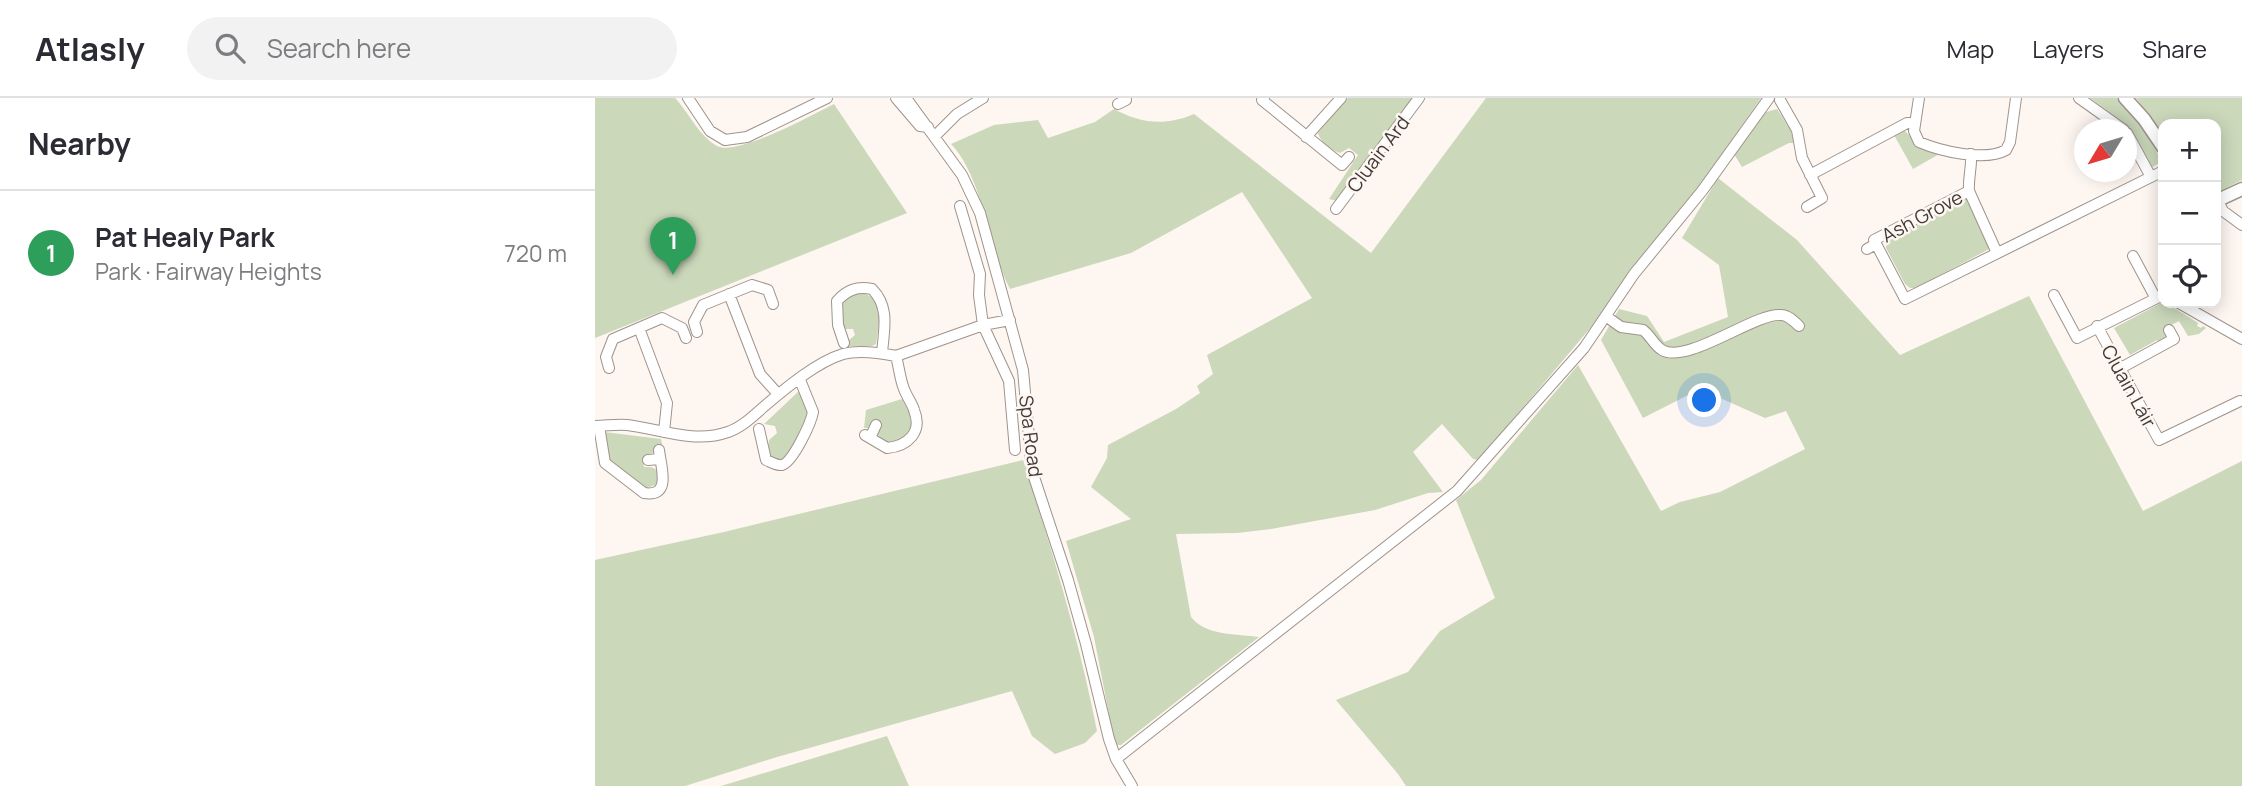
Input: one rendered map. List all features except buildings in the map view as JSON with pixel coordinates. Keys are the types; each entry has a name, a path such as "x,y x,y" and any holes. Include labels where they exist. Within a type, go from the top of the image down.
{"street":[{"path":"688,98 710,131 725,140 747,137 827,98"},
{"path":"896,98 920,126 928,127"},
{"name":"Spa Road","path":"907,98 971,192 992,253 1023,370 1032,471 1068,580 1116,759 1132,786"},
{"path":"935,136 957,114 983,98"},
{"name":"Cluain Ard","path":"1264,98 1262,100 1342,165 1349,157"},
{"path":"1306,137 1341,98"},
{"name":"Cluain Ard","path":"1336,209 1419,98"},
{"path":"1919,98 1914,131 1919,142 1931,148 1990,156 2006,150 2010,142 2016,98"},
{"path":"2078,98 2107,119"},
{"path":"2125,98 2158,140"},
{"path":"1116,759 1457,491 1584,348 1634,274 1775,99 1797,130 1802,158 1822,198 1807,207"},
{"path":"1810,175 1907,123 1915,123"},
{"path":"2137,153 2151,177"},
{"name":"Ash Grove","path":"1971,154 1969,191 1997,253"},
{"name":"Ash Grove","path":"1969,191 1874,240 1871,246 1905,299 2158,174"},
{"path":"2221,199 2242,189"},
{"path":"961,206 980,274 979,295 983,325 1009,381 1015,450"},
{"path":"2221,208 2242,225"},
{"name":"Cluain Láir","path":"2133,256 2158,294"},
{"path":"697,332 694,322 703,305 752,285 768,290 773,304"},
{"path":"845,338 838,325 837,300 851,289 872,289 884,304 882,353"},
{"path":"729,294 760,374 778,394"},
{"name":"Cluain Láir","path":"2054,295 2077,338 2158,296"},
{"path":"2188,308 2242,339"},
{"path":"1607,317 1621,327 1643,330 1659,348 1673,353 1709,343 1777,314 1791,319 1799,326"},
{"path":"609,368 606,357 613,340 662,318 682,328 686,338"},
{"path":"648,460 660,454 664,480 662,488 650,494 637,491 605,463 597,426 630,425 707,437 729,432 813,368 844,354 882,353 896,356 983,325 1010,320"},
{"name":"Cluain Láir","path":"2097,326 2159,440 2240,401"},
{"path":"639,328 667,403 664,432"},
{"path":"2119,369 2174,339 2169,330"},
{"path":"876,425 867,436 887,448 907,443 918,424 905,392 896,356"},
{"path":"759,429 767,460 782,465 790,460 813,412 800,380"}],"green space":[{"path":"595,98 675,98 710,141 727,148 775,133 834,104 907,213 595,338"},
{"path":"1348,98 1414,98 1337,201 1329,199 1358,155 1349,148 1340,153 1333,150 1318,133"},
{"path":"1486,98 1761,98 1684,208 1613,301 1479,460 1473,459 1442,424 1413,452 1443,492 1428,493 1375,510 1271,529 1237,533 1176,534 1191,617 1213,631 1259,637 1121,745 1115,745 1094,637 1066,541 1131,519 1091,487 1107,458 1108,445 1176,409 1200,393 1197,386 1213,374 1207,355 1312,298 1242,192 1131,253 1010,289 971,175 951,144 994,125 1038,120 1048,138 1095,122 1114,109 1134,118 1154,122 1194,114 1371,253"},
{"path":"2090,98 2117,98 2136,119 2119,119"},
{"path":"2136,98 2242,98 2242,180 2221,190 2221,119 2158,119 2158,128"},
{"path":"1777,109 1791,131 1794,143 1742,167 1734,154 1763,113"},
{"path":"2137,120 2158,155 2158,164 2151,168 2137,145"},
{"path":"1904,130 1923,149 1941,153 1913,169 1894,135"},
{"path":"1718,178 1797,240 1900,355 2029,296 2143,511 2242,461 2242,786 1406,786 1336,700 1408,672 1440,631 1495,598 1456,500 1481,480 1578,365 1661,511 1680,502 1720,492 1805,449 1786,411 1765,418 1700,389 1643,418 1601,340 1619,309 1647,316 1664,342 1728,317 1719,265 1682,238"},
{"path":"1967,197 1991,248 1916,288 1910,288 1905,284 1886,248 1886,241"},
{"path":"858,292 873,299 879,311 876,344 872,346 846,346 855,335 853,329 846,329 840,323 842,299"},
{"path":"2158,305 2158,308 2174,308 2198,323 2197,326 2206,328 2199,334 2188,336 2179,321 2169,326 2166,339 2160,343 2157,340 2130,355 2114,328"},
{"path":"799,391 808,407 805,425 787,459 782,462 772,459 768,449 769,440 777,433 775,426 764,424"},
{"path":"902,399 912,420 909,430 901,439 885,441 879,436 873,422 868,428 864,428 866,410"},
{"path":"604,432 661,439 663,449 655,449 652,456 643,459 644,467 653,468 659,474 657,484 645,489 608,461"},
{"path":"1023,460 1064,595 1090,697 1097,731 1085,743 1055,754 1032,736 1012,691 777,757 685,786 595,786 595,560"},
{"path":"887,736 909,786 721,786"}],"place":[{"name":"Pat Healy Park","path":"673,275"}]}
